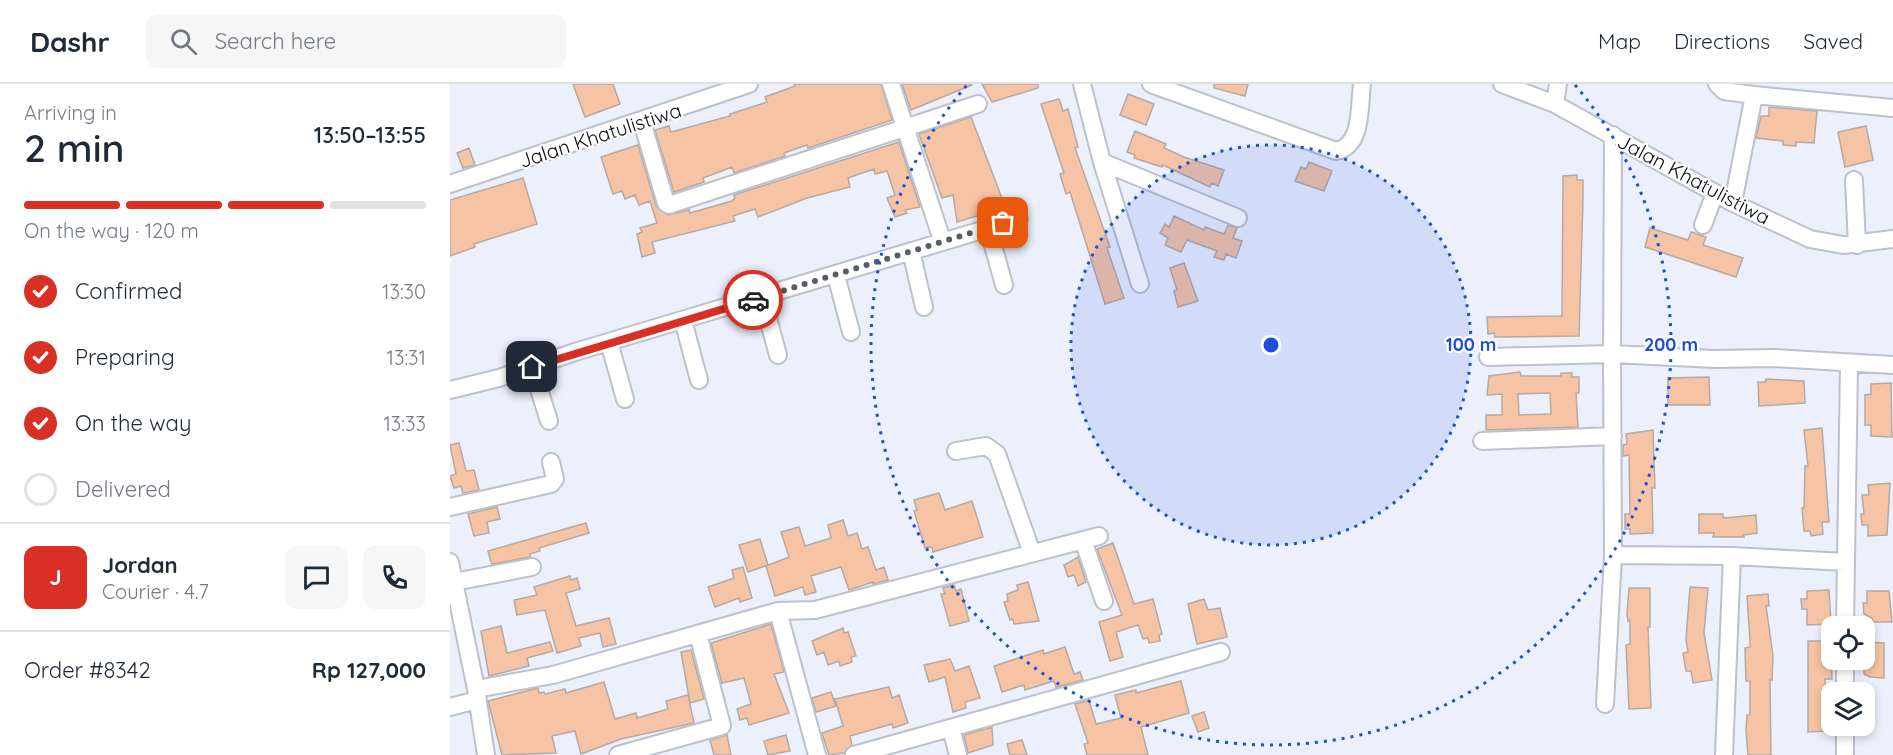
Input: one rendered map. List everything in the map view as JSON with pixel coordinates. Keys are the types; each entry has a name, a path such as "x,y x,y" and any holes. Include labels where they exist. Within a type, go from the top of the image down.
{"street":[{"name":"Jalan Khatulistiwa","path":"450,184 642,122 717,90 749,84"},
{"path":"891,84 942,240"},
{"path":"1083,84 1102,162 1140,284"},
{"path":"1151,84 1336,151 1349,146 1354,139 1362,84"},
{"name":"Jalan Khatulistiwa","path":"1502,84 1555,104 1733,203 1810,238 1826,243 1857,245 1893,239"},
{"path":"1555,104 1558,84"},
{"path":"1717,84 1724,91 1893,108"},
{"path":"1733,203 1754,95"},
{"path":"642,122 666,203 669,205 978,104"},
{"path":"1605,704 1613,555 1613,135"},
{"path":"1102,162 1238,218"},
{"path":"1854,180 1857,245"},
{"path":"1703,225 1715,193"},
{"path":"450,390 836,275 942,240 1018,219"},
{"path":"988,227 1004,285"},
{"path":"911,251 924,307"},
{"path":"836,275 850,332"},
{"path":"762,297 778,355"},
{"path":"683,320 699,380"},
{"path":"609,342 625,399"},
{"path":"1488,357 1612,354 1714,359 1774,358 1893,365"},
{"path":"1845,616 1849,364"},
{"path":"532,367 549,422"},
{"path":"1482,441 1613,436"},
{"path":"956,451 986,446 997,454 1032,553"},
{"path":"450,507 551,484 555,479 551,462"},
{"path":"450,707 476,695 778,611 815,610 1091,538 1104,601"},
{"path":"1613,555 1732,556 1846,562"},
{"path":"1724,755 1732,556"},
{"path":"450,562 454,582 454,613 476,695 486,755"},
{"path":"454,582 532,567"},
{"path":"778,611 818,755"},
{"path":"618,755 722,726 698,634"},
{"path":"854,755 1221,652"},
{"path":"951,728 958,755"},
{"path":"1845,736 1845,755"}],"building":[{"path":"573,84 613,84 620,104 585,117"},
{"path":"794,84 881,84 892,120 808,148 807,145 784,153 785,156 734,173 732,167 703,178 704,182 674,192 655,130 669,126 671,132 730,116 730,114 767,102 765,97 795,86"},
{"path":"902,84 971,84 972,85 911,110"},
{"path":"982,84 1038,84 1038,88 992,102"},
{"path":"1214,84 1248,84 1245,96 1214,88"},
{"path":"1128,94 1154,104 1146,125 1120,115"},
{"path":"1059,99 1063,111 1068,109 1078,147 1075,148 1110,247 1107,248 1124,298 1105,304 1070,192 1066,194 1060,174 1064,173 1041,104"},
{"path":"1769,107 1817,111 1814,143 1796,142 1796,146 1783,145 1783,141 1756,138 1761,116 1769,116"},
{"path":"971,117 1003,201 991,204 993,211 957,222 953,195 942,198 919,134"},
{"path":"1866,126 1873,160 1845,167 1838,132"},
{"path":"1135,131 1166,144 1164,148 1184,157 1224,170 1218,186 1212,183 1210,187 1163,165 1162,167 1134,158 1135,155 1127,152"},
{"path":"899,142 920,207 905,210 907,213 895,217 887,198 895,195 887,171 875,174 874,169 848,178 850,187 807,198 758,217 755,209 733,216 735,221 652,242 655,253 642,257 637,234 642,232 640,228 657,223 650,201 639,205 635,195 625,199 622,191 613,194 601,157 638,145 656,206 668,215 689,210 690,213 732,201 735,198 734,195"},
{"path":"469,148 475,165 463,168 457,153"},
{"path":"1309,162 1332,171 1324,191 1295,181 1301,167 1306,169"},
{"path":"1577,175 1577,180 1583,180 1579,336 1495,337 1494,333 1488,334 1487,317 1562,316 1563,176"},
{"path":"523,178 537,224 474,244 475,247 450,256 450,200"},
{"path":"1174,216 1204,230 1205,227 1224,234 1228,225 1237,228 1233,238 1242,241 1236,258 1226,254 1224,260 1214,257 1217,251 1187,240 1181,252 1165,245 1168,238 1160,233 1165,224 1169,227"},
{"path":"1650,228 1688,240 1691,232 1706,237 1703,245 1743,258 1736,277 1645,247"},
{"path":"1184,263 1198,301 1178,307 1174,291 1177,290 1170,268"},
{"path":"1520,372 1521,376 1561,376 1561,373 1572,373 1572,377 1579,377 1579,393 1576,393 1578,427 1486,430 1486,415 1502,415 1502,394 1487,395 1489,376","holes":["1550,393 1551,414 1519,415 1518,394"]},
{"path":"1709,377 1710,405 1668,405 1668,378"},
{"path":"1766,379 1804,381 1805,403 1759,406 1758,382 1766,382"},
{"path":"1891,383 1892,437 1871,436 1871,425 1865,425 1865,395 1871,394 1871,384"},
{"path":"1822,428 1829,522 1822,522 1823,534 1811,536 1810,531 1804,531 1802,508 1804,508 1805,466 1808,466 1804,430"},
{"path":"1653,430 1655,488 1652,488 1653,533 1630,534 1630,529 1625,529 1625,514 1630,514 1629,455 1623,456 1623,445 1627,444 1626,434"},
{"path":"459,443 466,471 474,470 479,490 463,493 461,486 454,488 450,476 456,474 450,445"},
{"path":"1890,483 1887,535 1868,536 1868,525 1862,525 1861,514 1864,514 1862,495 1869,495 1868,485"},
{"path":"939,493 945,510 972,501 983,537 933,552 932,547 925,548 914,511 917,510 914,500"},
{"path":"497,507 500,519 487,522 489,533 474,536 468,514"},
{"path":"1699,514 1723,514 1723,518 1756,515 1757,533 1743,535 1744,537 1713,537 1714,533 1699,533"},
{"path":"843,520 848,536 857,533 862,549 868,547 876,570 884,567 888,580 849,590 841,567 811,576 816,592 805,595 803,587 775,596 766,566 789,557 781,532 799,527 805,546 831,538 828,525"},
{"path":"586,523 589,533 539,548 540,551 530,554 530,557 492,564 491,562 488,551"},
{"path":"760,539 768,565 748,572 739,545"},
{"path":"1113,543 1134,604 1153,599 1162,634 1159,635 1160,641 1149,643 1148,638 1143,639 1138,625 1116,632 1123,657 1110,661 1099,622 1122,615 1097,549"},
{"path":"1078,557 1086,582 1078,586 1074,575 1068,577 1064,565"},
{"path":"743,567 752,598 740,602 739,598 715,607 708,587 734,578 732,570"},
{"path":"570,576 571,580 577,578 580,589 566,593 576,626 609,618 616,644 603,647 600,633 579,638 581,646 557,653 545,610 517,615 514,600 537,595 534,587"},
{"path":"1028,582 1039,621 1014,624 1013,619 1010,620 1004,602 1008,601 1007,594 1018,590 1017,585"},
{"path":"954,585 956,591 961,589 969,621 950,626 941,594 945,594 943,588"},
{"path":"1690,587 1708,588 1704,633 1712,680 1693,683 1691,671 1686,671 1683,653 1688,652 1686,639"},
{"path":"1629,588 1650,588 1650,627 1648,627 1651,708 1629,709 1626,645 1630,644 1630,620 1628,621 1627,614"},
{"path":"1829,590 1831,616 1821,616 1821,624 1807,625 1807,609 1802,609 1801,599 1807,599 1807,591"},
{"path":"1867,591 1889,591 1892,622 1875,622 1875,616 1864,614 1863,603 1867,603"},
{"path":"1768,594 1769,606 1766,606 1773,656 1772,680 1770,680 1771,755 1748,755 1746,730 1747,715 1750,715 1750,681 1746,681 1745,648 1750,647 1750,641 1747,596"},
{"path":"1204,599 1208,610 1220,608 1227,637 1197,644 1188,604"},
{"path":"771,624 784,672 774,674 789,713 749,725 747,718 740,720 737,709 751,704 744,678 722,683 711,643"},
{"path":"501,626 507,653 550,642 553,651 527,658 529,666 489,676 481,631"},
{"path":"843,628 844,633 848,632 856,656 851,657 852,662 840,666 839,661 828,665 824,652 817,655 812,641"},
{"path":"1808,641 1821,641 1821,670 1832,670 1832,679 1825,679 1825,682 1821,682 1821,731 1808,732"},
{"path":"1875,642 1884,643 1884,678 1864,674 1864,670 1875,670"},
{"path":"1065,647 1074,674 1080,672 1083,680 1056,687 1054,681 1025,690 1024,685 1002,692 994,666 1043,650 1044,654"},
{"path":"691,650 704,699 690,703 681,652"},
{"path":"950,659 955,671 969,666 980,698 965,702 966,708 953,712 945,677 929,682 924,665"},
{"path":"1181,681 1189,713 1141,727 1148,755 1087,755 1084,744 1088,743 1075,704 1089,700 1096,724 1121,718 1115,695 1136,690 1136,693"},
{"path":"604,682 615,719 636,713 637,718 668,709 666,701 688,695 694,723 621,739 581,754 575,731 552,736 556,753 502,755 488,701 538,688 539,693 544,692 545,694 565,689 566,693"},
{"path":"889,687 892,698 899,695 908,723 893,728 892,724 850,736 852,745 844,753 829,755 822,733 843,726 835,699"},
{"path":"831,692 836,706 816,712 812,698"},
{"path":"1204,712 1209,728 1198,732 1192,716"},
{"path":"992,727 993,745 968,753 964,735"},
{"path":"727,735 731,755 714,755 710,740"},
{"path":"786,735 790,751 768,755 764,741"},
{"path":"1022,740 1027,755 1010,755 1007,744"}],"way so far":[{"path":"753,300 1003,223"}],"route":[{"path":"532,367 575,352 753,300"}]}
